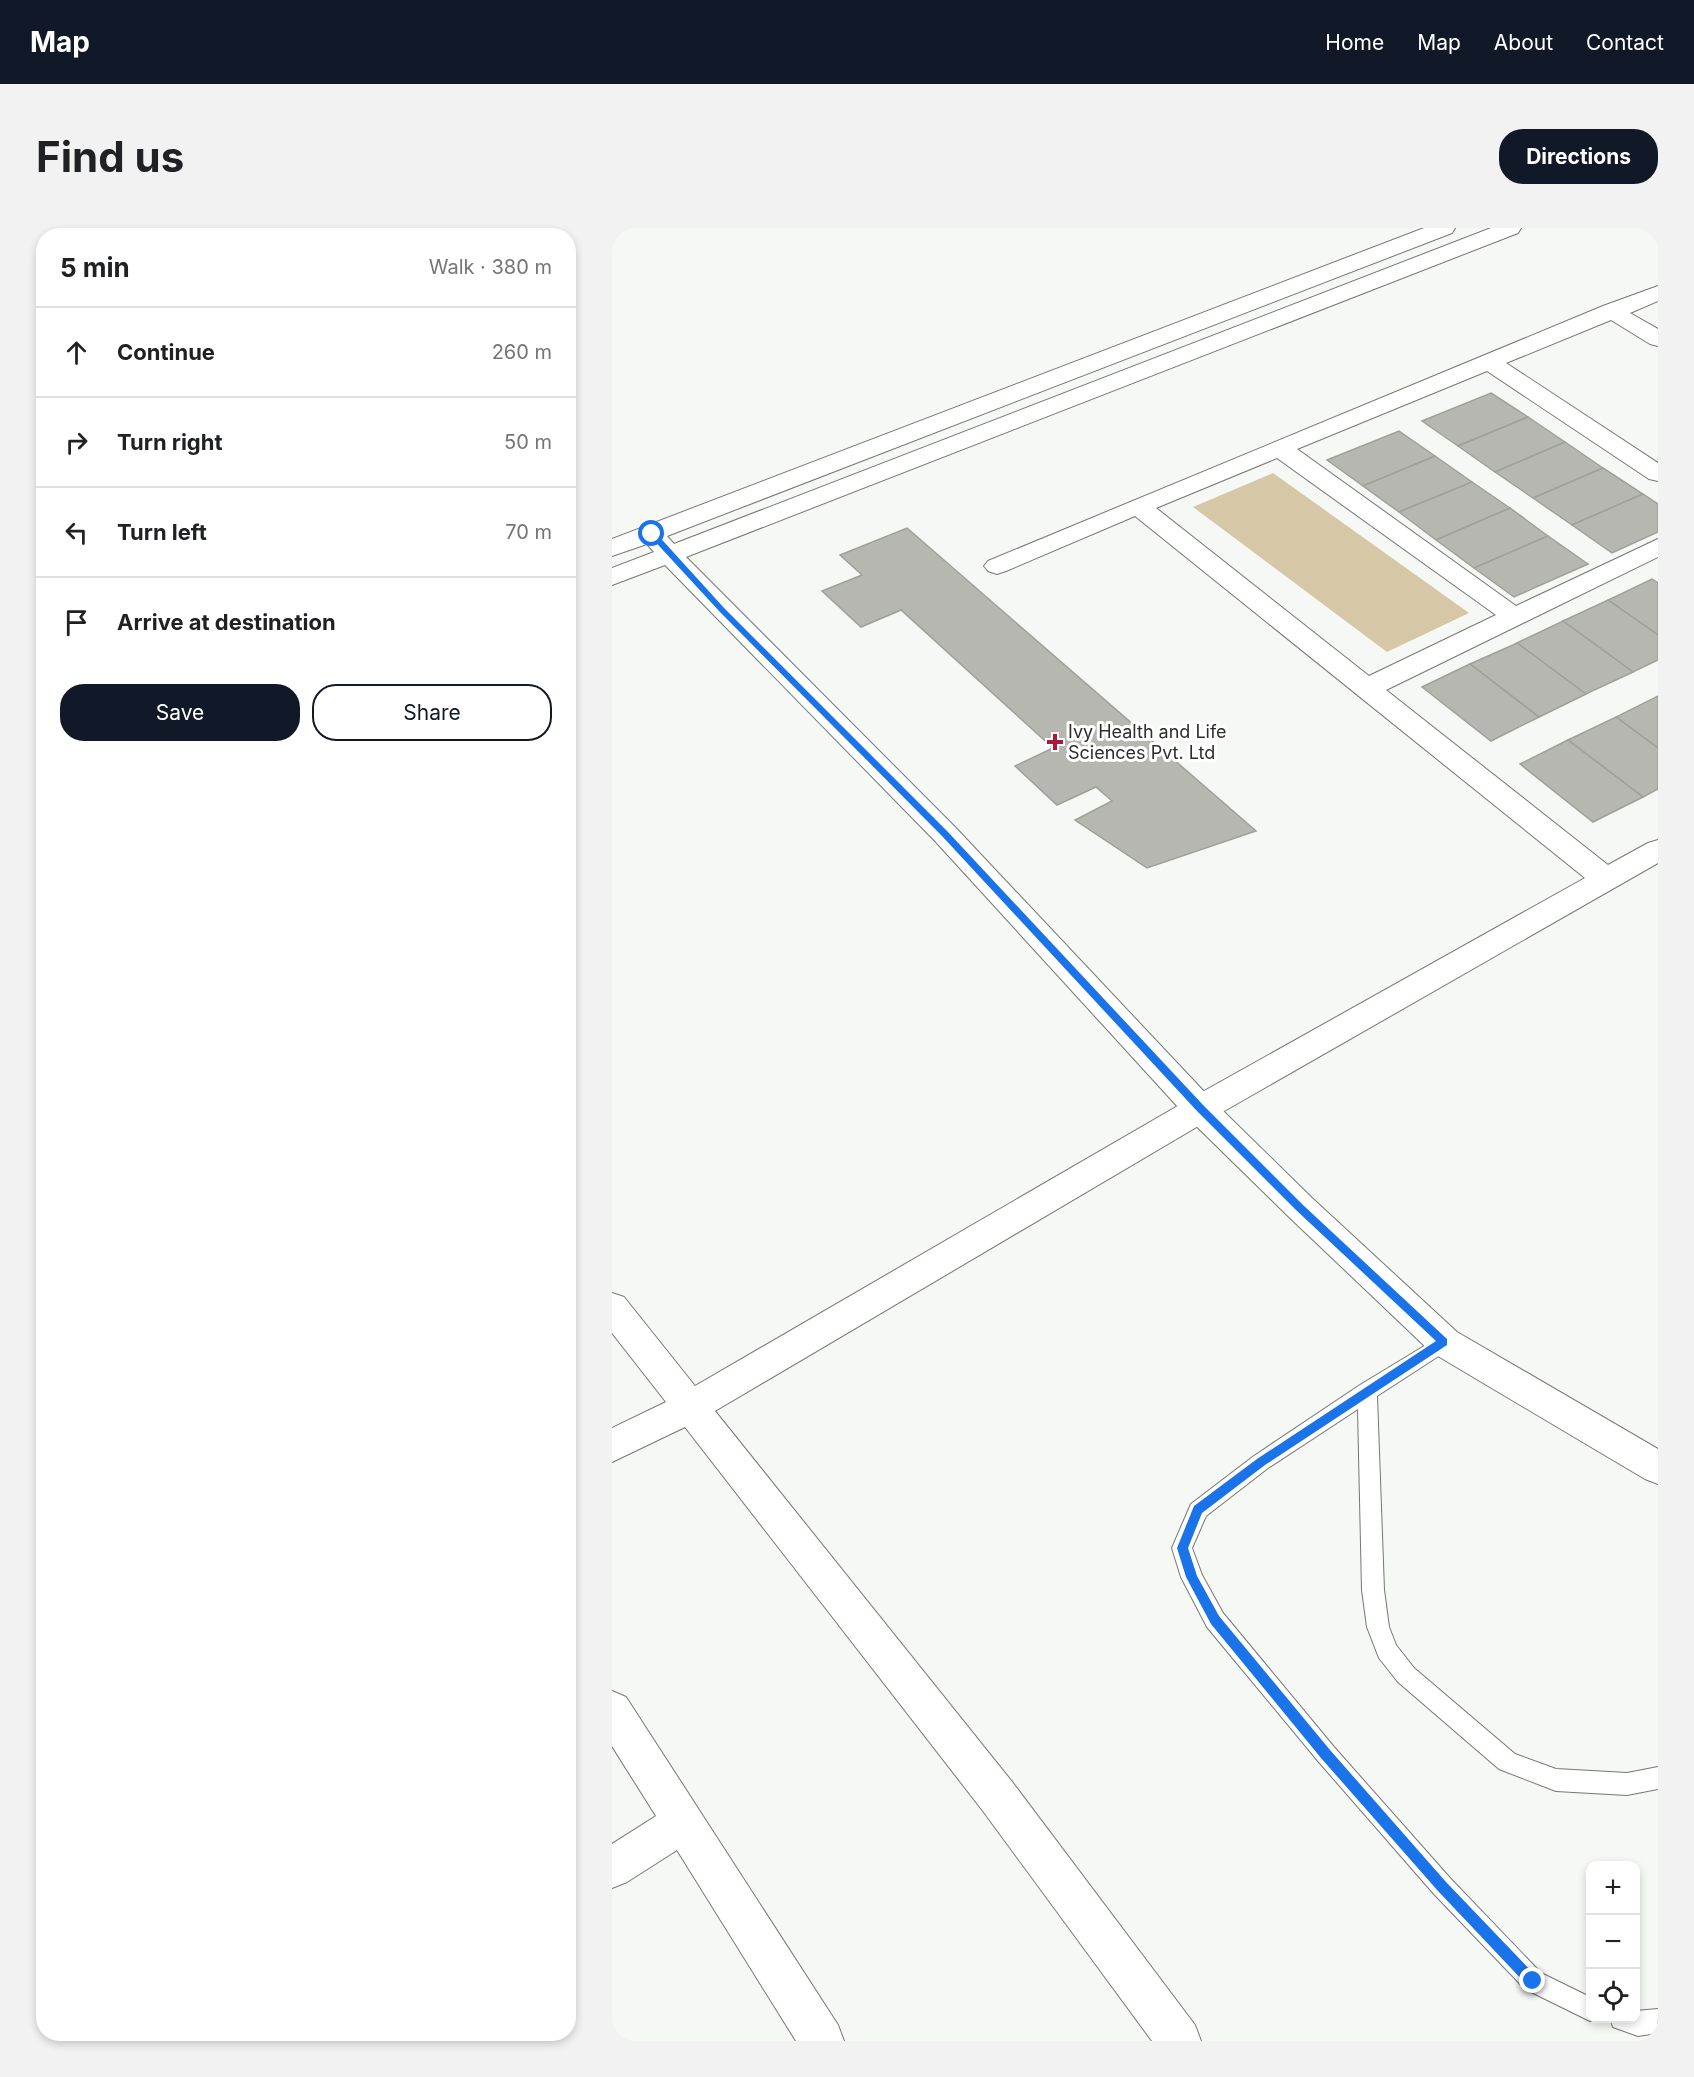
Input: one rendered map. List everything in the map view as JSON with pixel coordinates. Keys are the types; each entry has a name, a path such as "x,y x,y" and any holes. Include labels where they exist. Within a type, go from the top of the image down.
{"street":[{"path":"612,578 661,545 1444,228"},
{"path":"612,548 661,545 1510,228"},
{"path":"997,566 1658,293"},
{"path":"1611,312 1658,339"},
{"path":"1490,363 1658,474"},
{"path":"1281,449 1515,617"},
{"path":"1138,506 1605,879"},
{"path":"661,545 945,834 1200,1109 1300,1207 1444,1342 1658,1468"},
{"path":"1367,688 1658,547"},
{"path":"612,1446 690,1407 1200,1109 1658,850"},
{"path":"612,1308 998,1797 1179,2041"},
{"path":"612,1710 822,2041"},
{"path":"612,1868 684,1822"}],"lane":[{"path":"1444,1342 1261,1462 1198,1510 1182,1548 1192,1577 1215,1620 1326,1754 1442,1886 1533,1981 1586,2007"},
{"path":"1367,1391 1373,1590 1378,1628 1387,1651 1406,1675 1507,1762 1556,1780 1627,1784 1658,1778"},
{"path":"1635,2023 1658,2021"}],"shaded area":[{"path":"1273,473 1469,613 1387,652 1193,507"}],"building":[{"path":"1491,393 1528,417 1458,446 1422,421"},
{"path":"1528,417 1565,442 1495,472 1458,446"},
{"path":"1399,431 1435,456 1363,486 1327,460"},
{"path":"1565,442 1603,468 1533,498 1495,472"},
{"path":"1435,456 1472,482 1399,512 1363,486"},
{"path":"1603,468 1643,494 1572,525 1533,498"},
{"path":"1472,482 1510,508 1436,540 1399,512"},
{"path":"1643,494 1658,504 1658,532 1612,553 1572,525"},
{"path":"1510,508 1548,536 1474,568 1436,540"},
{"path":"907,528 1256,831 1147,868 1075,820 1112,801 1096,787 1057,805 1015,766 1053,748 901,610 861,627 822,591 862,575 840,555"},
{"path":"1548,536 1588,564 1514,597 1474,568"},
{"path":"1652,579 1658,583 1658,635 1608,600"},
{"path":"1608,600 1658,635 1658,660 1633,672 1563,621"},
{"path":"1563,621 1633,672 1586,694 1517,643"},
{"path":"1517,643 1586,694 1539,717 1470,664"},
{"path":"1470,664 1539,717 1491,741 1422,687"},
{"path":"1658,696 1658,748 1616,717"},
{"path":"1616,717 1658,748 1658,789 1643,797 1568,740"},
{"path":"1568,740 1643,797 1593,822 1520,764"}],"place":[{"name":"Ivy Health and Life Sciences Pvt. Ltd","path":"1055,742"}],"route":[{"path":"652,534 670,556 945,834 1200,1109 1300,1207 1444,1342 1261,1462 1198,1510 1182,1548 1192,1577 1215,1620 1326,1754 1442,1886 1533,1981"}]}
